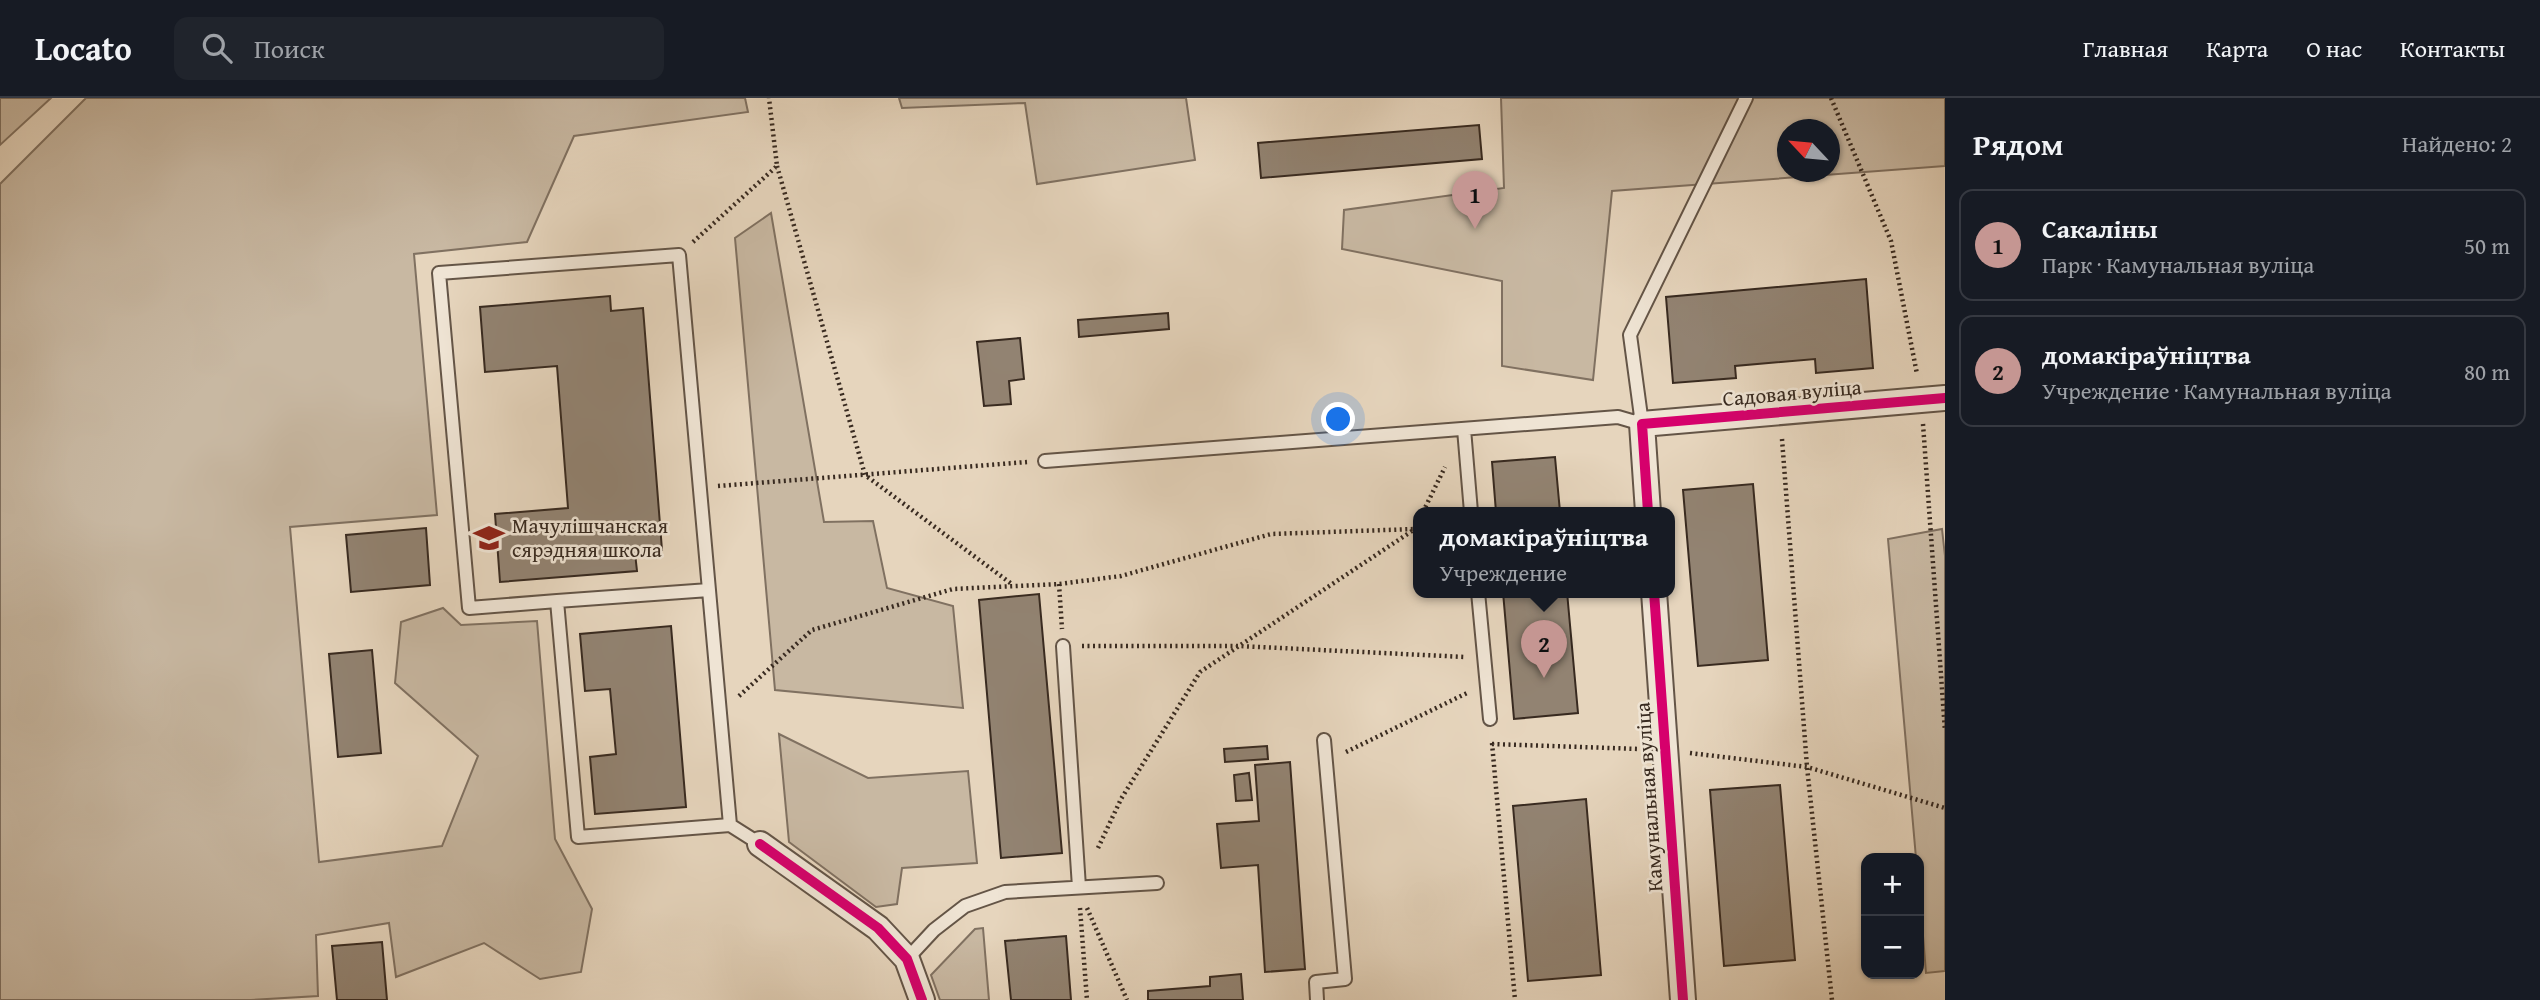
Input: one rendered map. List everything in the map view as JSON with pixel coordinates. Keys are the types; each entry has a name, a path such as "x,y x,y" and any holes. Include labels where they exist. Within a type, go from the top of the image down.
{"street":[{"name":"Садовая вуліца","path":"1642,424 1945,398"},
{"path":"1642,424 1648,507"},
{"name":"Камунальная вуліца","path":"1654,598 1683,1000"},
{"path":"760,844 878,928 907,959 922,1000"}],"lane":[{"path":"1045,461 1618,417 1642,424 1630,335 1746,98"},
{"path":"709,590 469,608 439,273 679,255 700,488 730,825"},
{"path":"1464,429 1471,507"},
{"path":"1479,598 1490,719"},
{"path":"557,601 578,837 730,825 760,844"},
{"path":"1063,646 1079,887"},
{"path":"1317,1000 1316,982 1345,979 1324,740"},
{"path":"907,959 934,930 965,906 1004,892 1157,883"}],"path":[{"path":"769,98 777,166 865,475 1013,585"},
{"path":"679,255 777,166"},
{"path":"1780,414 1807,767 1832,1000"},
{"path":"1425,507 1464,429"},
{"path":"700,488 1045,461"},
{"path":"720,713 812,631 953,589 1059,584 1121,576 1271,534 1413,526"},
{"path":"1087,1000 1079,887 1121,799 1200,672 1413,529"},
{"path":"1059,584 1063,646 1239,646 1484,658"},
{"path":"1326,762 1486,683"},
{"path":"1490,719 1515,1000"},
{"path":"1807,767 1945,808"},
{"path":"1079,887 1126,1000"}],"shaded area":[{"path":"0,98 51,98 0,145"},
{"path":"86,98 745,98 748,112 574,136 527,242 414,254 437,515 290,527 319,862 442,846 478,756 395,683 401,622 443,608 461,625 537,621 555,839 592,909 581,972 540,979 484,943 396,977 389,923 316,935 318,996 251,1000 0,1000 0,184"},
{"path":"899,98 1186,98 1195,160 1037,184 1025,103 902,108"},
{"path":"1501,98 1945,98 1945,166 1840,174 1840,119 1777,119 1777,179 1612,191 1593,380 1502,366 1502,281 1342,249 1344,210 1504,188"},
{"path":"771,213 824,522 873,521 887,588 953,606 963,708 775,690 735,238"},
{"path":"1942,529 1945,556 1945,971 1926,973 1924,853 1916,853 1888,539"},
{"path":"779,734 868,778 968,771 977,863 902,868 897,904 876,907 789,842"},
{"path":"983,928 989,1000 940,1000 931,975 975,929"}],"building":[{"path":"1479,125 1482,159 1261,178 1258,143"},
{"path":"1866,279 1873,368 1816,373 1815,359 1735,366 1736,378 1673,383 1666,297"},
{"path":"610,296 611,311 643,308 662,550 635,553 637,571 500,582 495,514 568,508 557,366 485,372 480,307"},
{"path":"1168,313 1169,329 1079,337 1078,320"},
{"path":"1020,338 1024,379 1009,381 1011,404 984,406 977,342"},
{"path":"1555,457 1560,507 1496,507 1492,462"},
{"path":"1753,484 1768,660 1698,666 1683,490"},
{"path":"426,528 430,585 351,592 346,535"},
{"path":"1039,594 1062,853 1001,858 979,600"},
{"path":"1504,598 1568,598 1578,713 1514,719"},
{"path":"671,626 686,807 595,814 590,757 616,754 610,689 585,691 580,634"},
{"path":"372,650 381,753 338,757 329,654"},
{"path":"1267,746 1268,759 1225,762 1224,749"},
{"path":"1290,762 1305,969 1265,972 1258,865 1221,868 1217,824 1259,821 1255,765"},
{"path":"1249,773 1252,800 1236,801 1234,775"},
{"path":"1780,785 1795,960 1724,966 1710,790"},
{"path":"1586,799 1601,975 1528,981 1513,806"},
{"path":"1066,936 1071,1000 1011,1000 1005,941"},
{"path":"382,942 387,1000 337,1000 332,946"},
{"path":"1241,974 1243,1000 1148,1000 1148,991 1210,986 1210,977"}],"cycle path":[{"path":"1648,507 1642,424 1945,398"},
{"path":"1654,598 1683,1000"},
{"path":"760,844 878,928 907,959 922,1000"}],"place":[{"name":"Сакаліны","path":"1475,229"},
{"name":"Мачулішчанская сярэдняя школа","path":"489,538"},
{"name":"домакіраўніцтва","path":"1544,678"}]}
